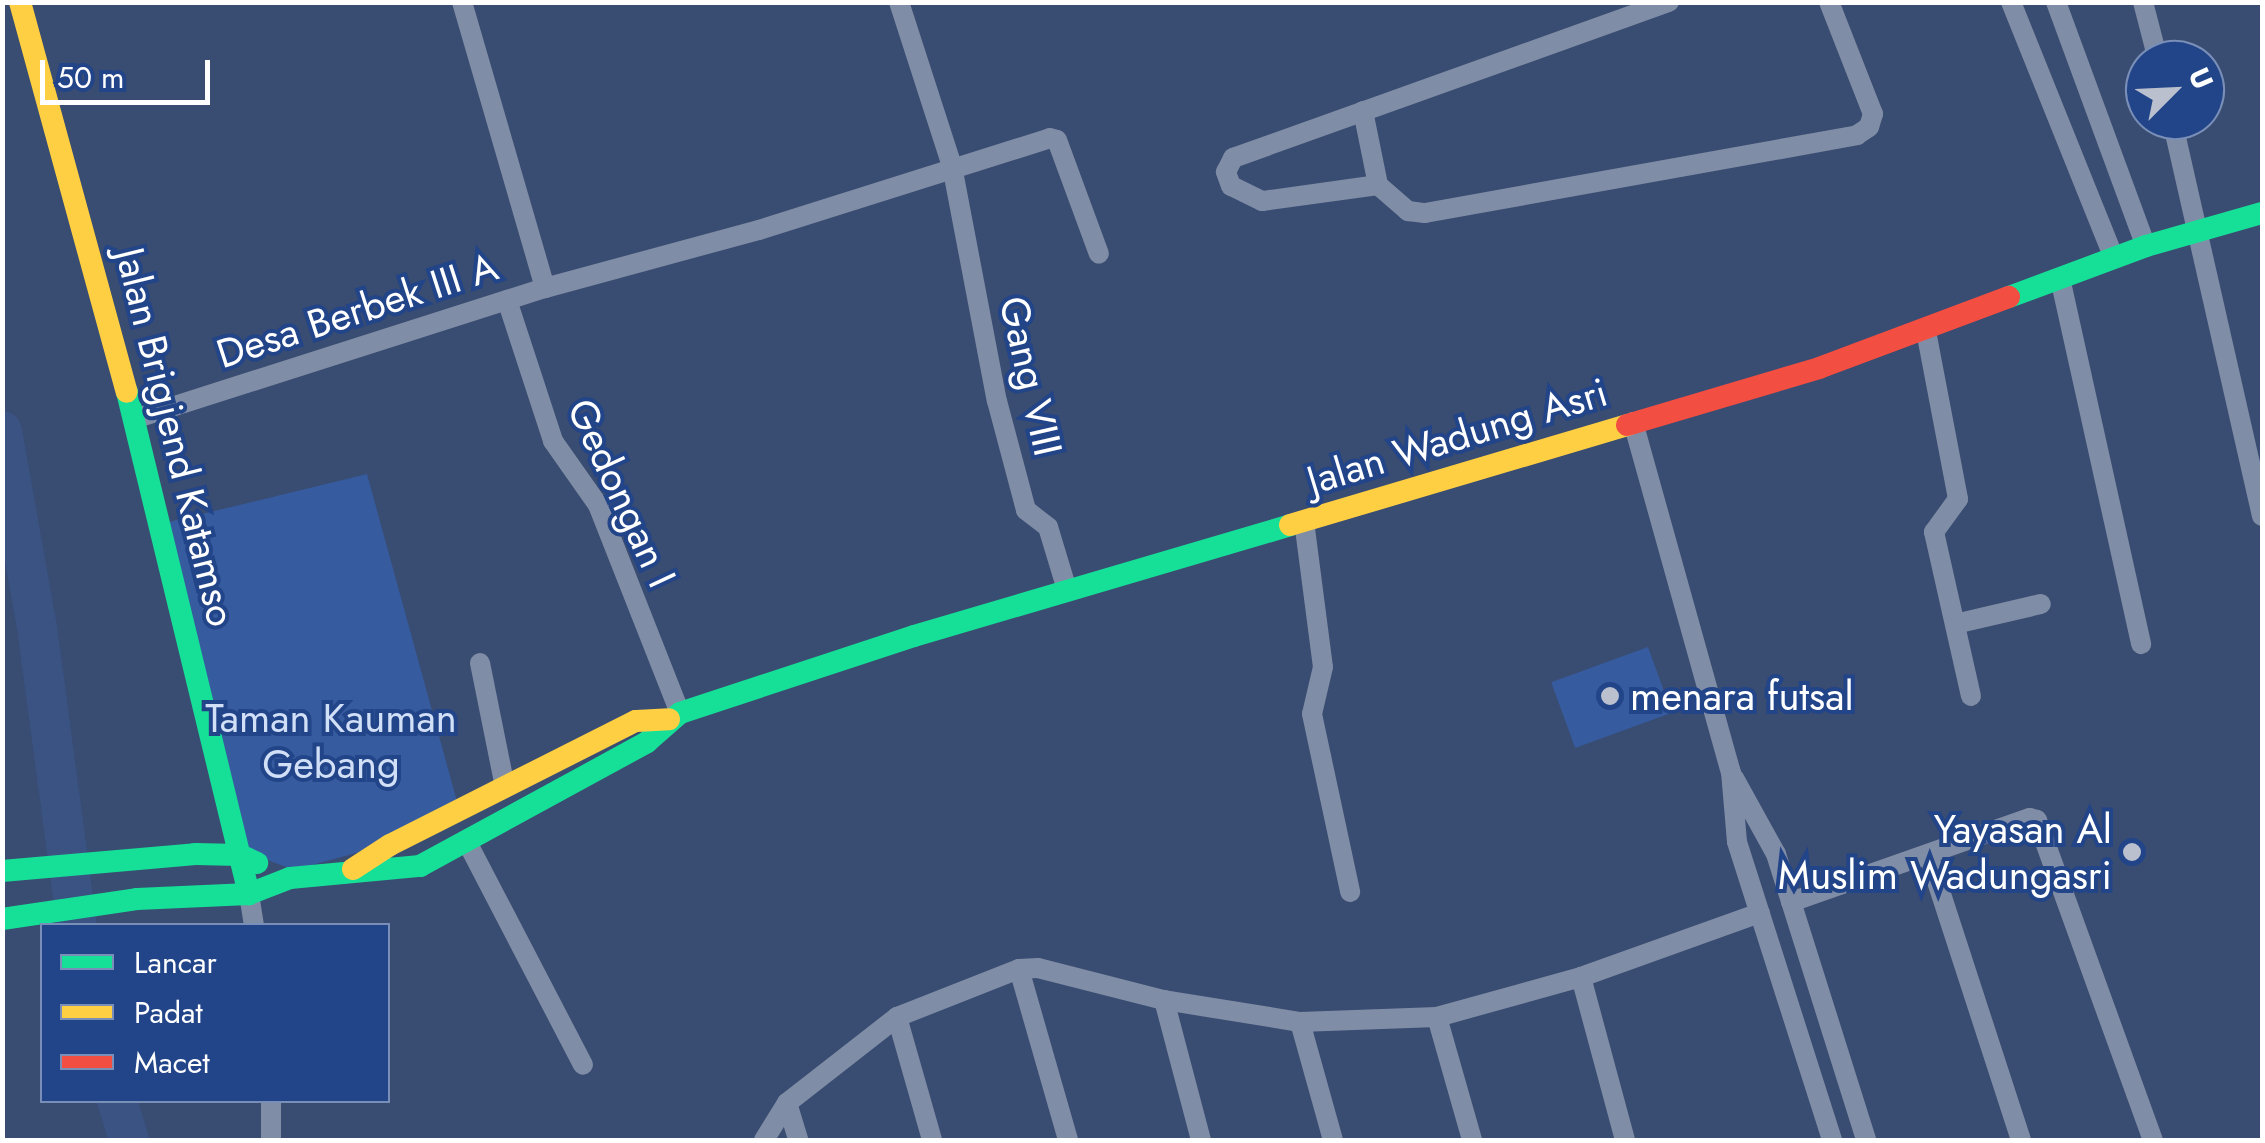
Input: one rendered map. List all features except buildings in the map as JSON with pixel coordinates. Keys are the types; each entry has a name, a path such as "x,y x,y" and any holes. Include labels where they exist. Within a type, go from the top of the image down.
{"main road":[{"name":"Jalan Brigjend Katamso","path":"20,2 139,417 248,894"},
{"name":"Jalan Wadung Asri","path":"353,869 636,721 674,716 1067,590 1820,368 2146,246 2262,213"},
{"name":"Jalan Wadung Asri","path":"2,919 137,899 248,894 290,878 353,869 402,871 467,842 647,742 674,716"},
{"path":"2,871 134,856 240,854 290,878"}],"street":[{"path":"462,2 544,288"},
{"name":"Gang VIII","path":"899,2 952,166 997,401 1026,510 1048,527 1067,590"},
{"path":"1378,185 1262,202 1231,186 1226,172 1233,158 1669,2"},
{"path":"1363,111 1378,185 1408,211 1424,213 1857,135 1868,127 1873,114 1829,2"},
{"path":"2011,2 2114,258"},
{"path":"2056,2 2146,246"},
{"path":"2144,2 2153,40"},
{"name":"Desa Berbek III A","path":"139,417 544,288 760,230 1050,138 1057,140 1099,254"},
{"path":"2177,140 2262,516"},
{"path":"2060,278 2140,644"},
{"name":"Gedongan I","path":"507,300 553,441 598,505 674,716"},
{"path":"1926,331 1958,499 1934,532 1971,696"},
{"path":"1632,422 1731,772 1738,842 1832,1140"},
{"path":"1304,522 1323,667 1312,714 1350,892"},
{"path":"1955,624 2041,604"},
{"path":"480,663 505,787"},
{"path":"1731,772 1776,854 1866,1140"},
{"path":"1791,902 2030,818 2039,821 2153,1140"},
{"path":"467,842 583,1065"},
{"path":"1929,856 2021,1140"},
{"path":"248,894 253,923"},
{"path":"764,1140 787,1103 897,1017 1019,969 1038,968 1164,1000 1300,1022 1437,1017 1581,977 1760,914"},
{"path":"1019,969 1068,1140"},
{"path":"1581,977 1625,1140"},
{"path":"1164,1000 1201,1140"},
{"path":"897,1017 932,1140"},
{"path":"1437,1017 1472,1140"},
{"path":"1300,1022 1334,1140"},
{"path":"271,1103 271,1140"},
{"path":"787,1103 798,1140"}],"green space":[{"name":"Taman Kauman Gebang","path":"367,474 458,805 385,845 294,870 249,853 169,522"},
{"name":"menara futsal","path":"1648,647 1672,713 1575,748 1551,682"}],"waterway":[{"path":"2,431 37,627 77,923"},
{"path":"118,1103 129,1140"}],"traffic: fast":[{"path":"2009,297 2146,246 2262,213"},
{"path":"127,392 249,894"},
{"path":"2,919 137,899 249,894 290,878 420,866 647,742 680,713 914,636 1290,525"},
{"path":"2,871 195,854 240,855 257,863"}],"traffic: slow":[{"path":"20,2 127,392"},
{"path":"1290,525 1627,425"},
{"path":"353,869 390,845 636,721 669,719"}],"traffic: jam":[{"path":"1627,425 1819,368 2009,297"}],"place":[{"name":"menara futsal","path":"1610,696"},
{"name":"Yayasan Al Muslim Wadungasri","path":"2132,852"}]}
